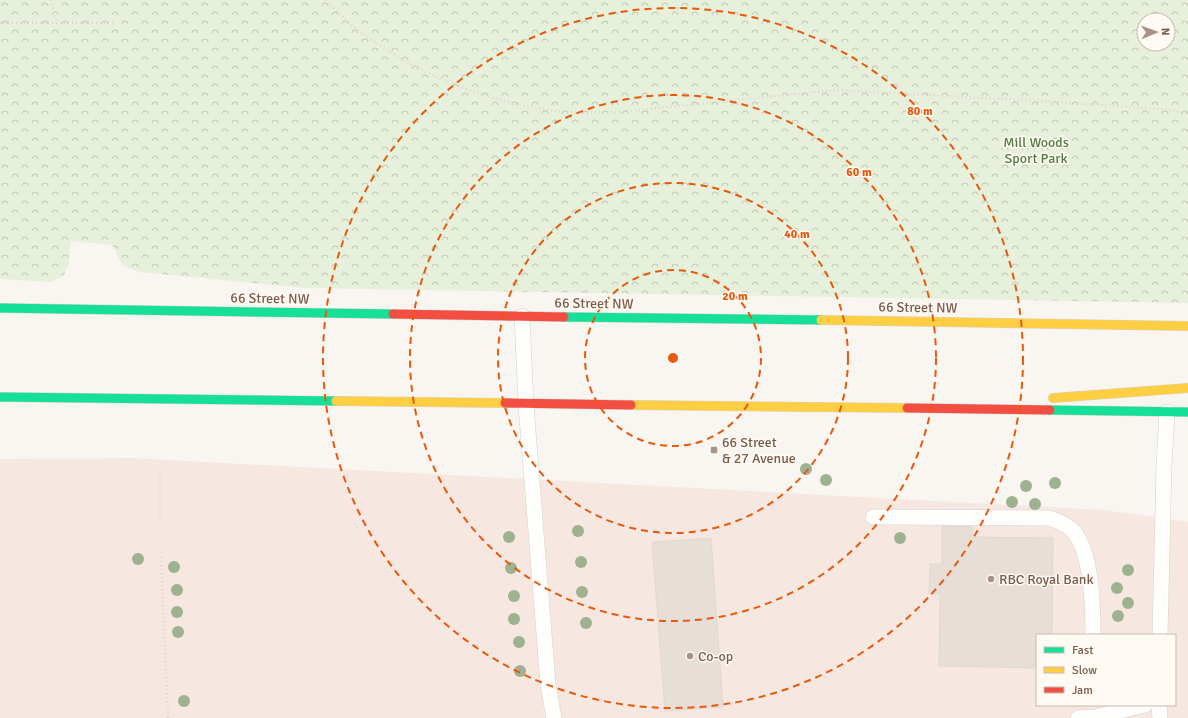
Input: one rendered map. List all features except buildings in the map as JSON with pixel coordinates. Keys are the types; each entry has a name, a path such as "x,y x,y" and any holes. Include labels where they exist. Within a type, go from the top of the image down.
{"main road":[{"name":"66 Street NW","path":"0,308 1188,326"},
{"path":"1046,399 1188,388"},
{"path":"0,397 905,410 1188,412"},
{"path":"905,410 1031,400"}],"lane":[{"path":"522,316 526,405 548,684 554,718"},
{"path":"1160,634 1164,466 1168,412"},
{"path":"873,517 1049,518 1063,522 1075,533 1082,546 1092,594 1093,634"},
{"path":"1078,718 1095,711 1137,706"},
{"path":"1159,706 1160,718"}],"path":[{"path":"51,0 57,23"},
{"path":"325,0 365,36 416,67 474,91 505,100 556,110 583,113 618,112 836,90 1060,102 1172,110 1188,114"},
{"path":"0,23 116,23"},
{"path":"160,469 160,518"},
{"path":"161,557 168,718"}],"shaded area":[{"path":"132,458 1104,510 1188,522 1188,718 0,718 0,459"}],"green space":[{"name":"Mill Woods Sport Park","path":"0,0 1188,0 1188,303 305,288 139,272 123,266 112,245 71,241 69,263 64,275 51,282 0,279"}],"traffic: fast":[{"path":"0,308 393,314"},
{"path":"564,317 821,320"},
{"path":"0,397 336,401"},
{"path":"1050,410 1188,412"}],"traffic: slow":[{"path":"821,320 1188,326"},
{"path":"1053,398 1188,388"},
{"path":"336,401 505,403"},
{"path":"631,405 907,408"}],"traffic: jam":[{"path":"393,314 564,317"},
{"path":"505,403 631,405"},
{"path":"907,408 1050,410"}],"place":[{"name":"66 Street & 27 Avenue","path":"714,450"},
{"name":"RBC Royal Bank","path":"991,579"},
{"name":"Co-op","path":"690,656"}]}
